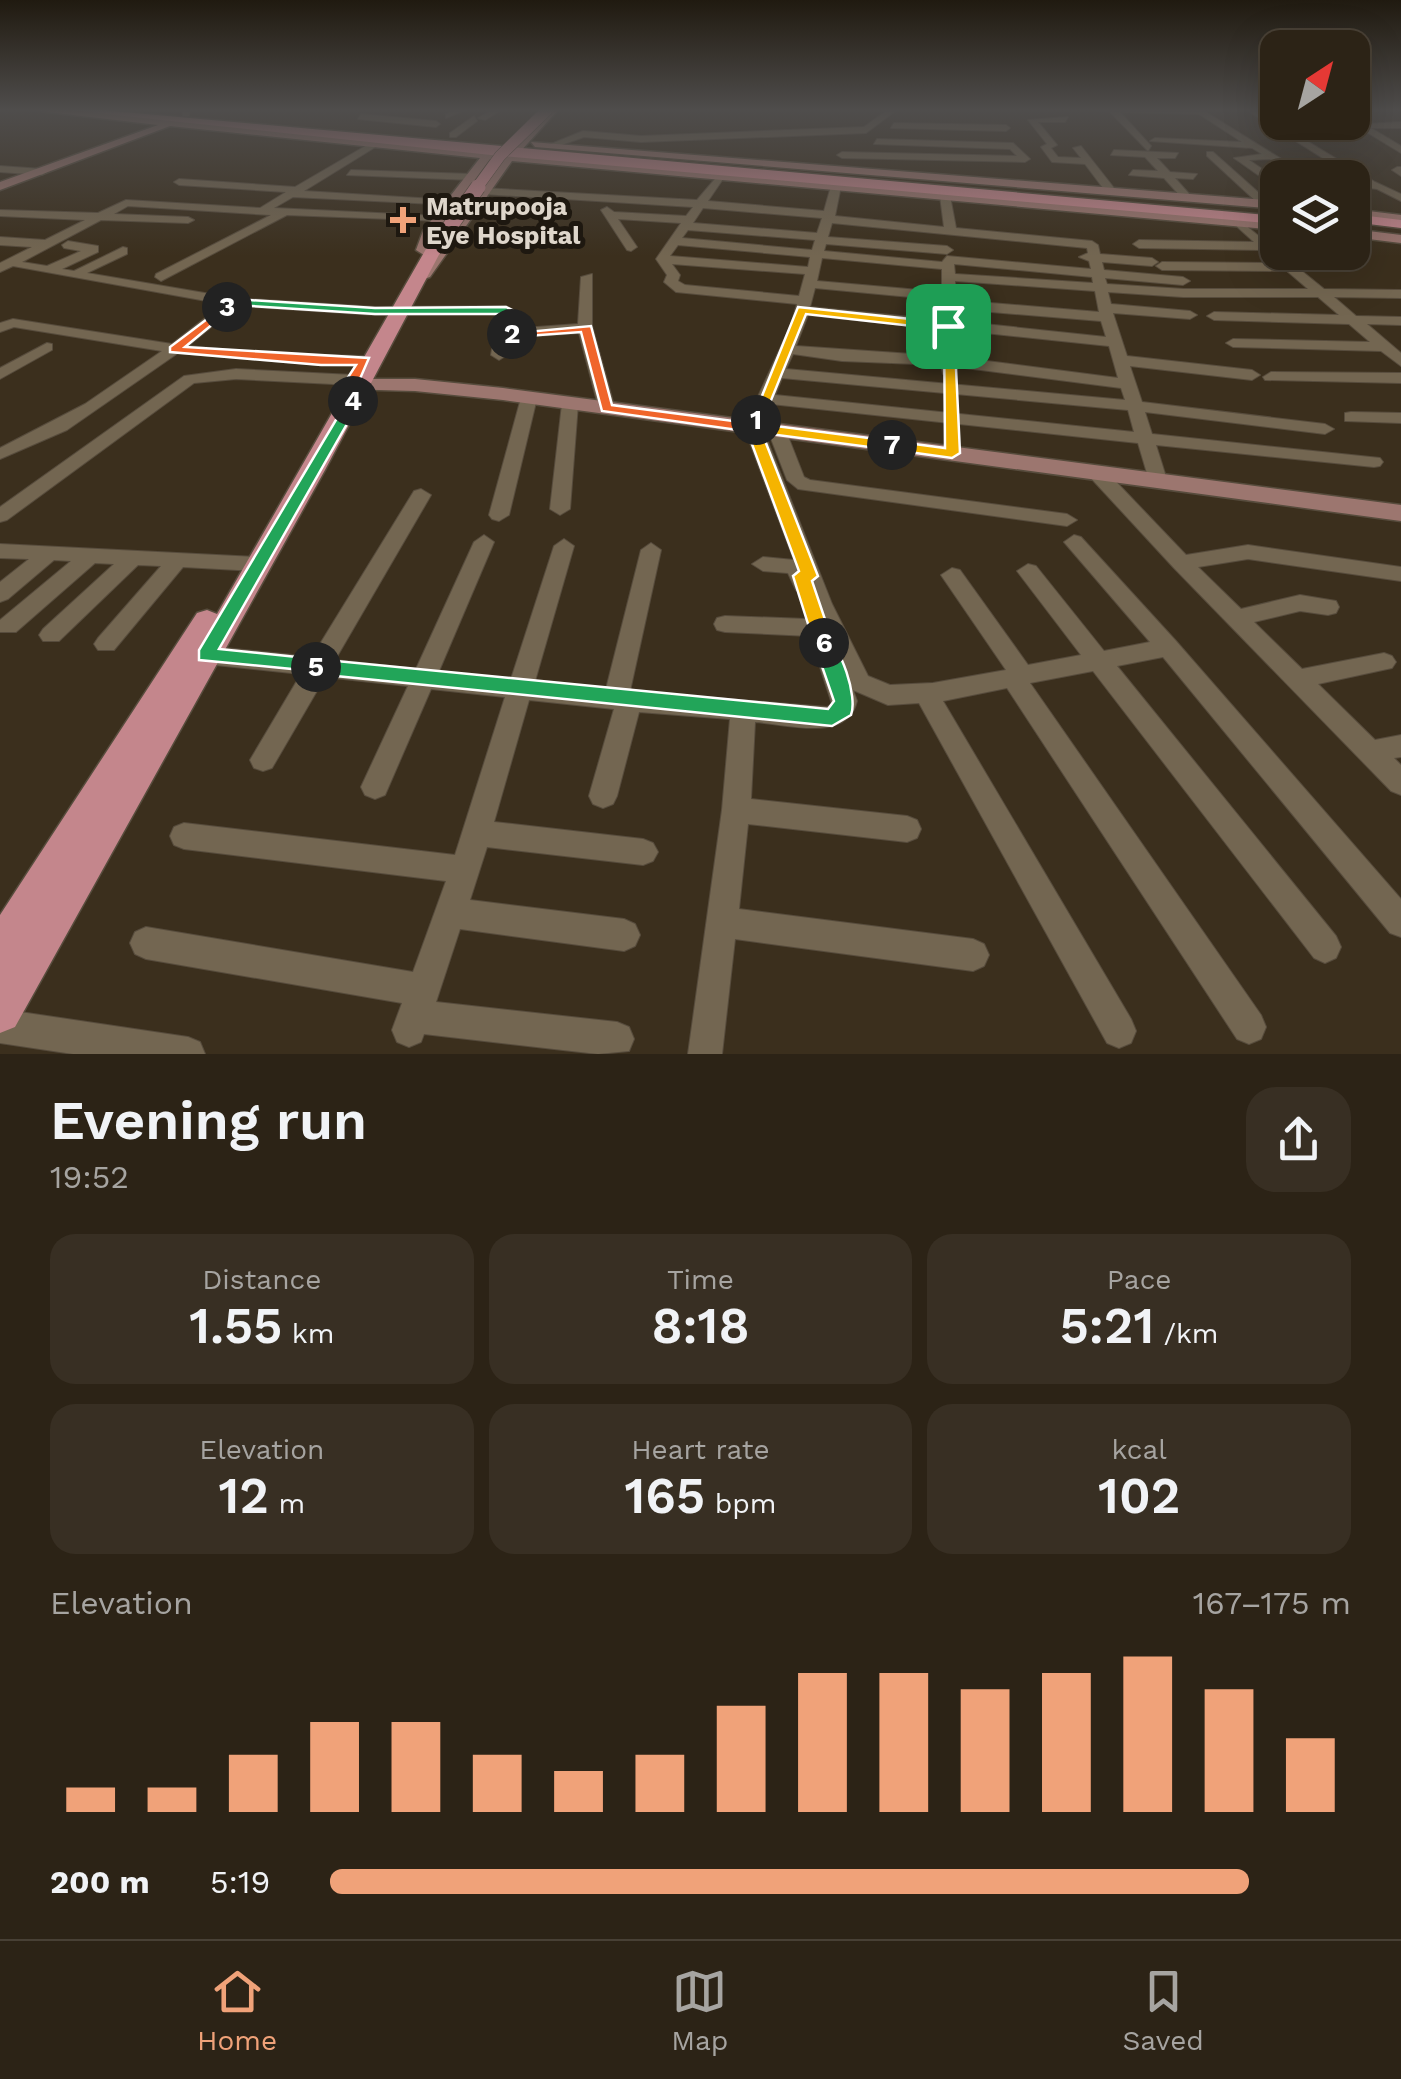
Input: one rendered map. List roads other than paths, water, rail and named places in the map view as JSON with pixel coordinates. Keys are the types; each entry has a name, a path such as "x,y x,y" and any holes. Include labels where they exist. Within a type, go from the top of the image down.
{"main road":[{"path":"0,951 251,564 432,245 498,158"},
{"path":"616,158 1246,216 1260,211"},
{"path":"661,158 815,168 1246,216"},
{"path":"880,176 914,174"},
{"path":"1370,220 1401,221"},
{"path":"0,1012 105,836 206,655 251,564"}],"street":[{"path":"0,186 75,158"},
{"path":"262,211 352,158"},
{"path":"368,162 419,158"},
{"path":"351,172 451,158"},
{"path":"432,245 452,203 485,158"},
{"path":"432,245 509,158"},
{"path":"585,158 720,176 839,170 946,196 1260,219"},
{"path":"709,158 1260,205"},
{"path":"206,655 623,700 832,718 839,715 844,701 752,428 787,349 816,259 841,158"},
{"path":"839,170 872,158"},
{"path":"917,158 997,163 1023,158"},
{"path":"968,158 968,163"},
{"path":"994,158 997,163"},
{"path":"1056,158 1059,164 1090,162"},
{"path":"1088,158 1110,190"},
{"path":"1145,158 1130,168 1170,179 1197,181"},
{"path":"1161,158 1170,179 1186,196"},
{"path":"1177,158 1184,161"},
{"path":"1215,158 1260,195"},
{"path":"1238,158 1260,173"},
{"path":"1330,158 1371,184 1401,189"},
{"path":"0,169 42,172"},
{"path":"662,259 720,176"},
{"path":"1145,183 1170,179"},
{"path":"179,182 452,203"},
{"path":"324,184 461,190"},
{"path":"1385,188 1401,198"},
{"path":"482,191 700,204 948,326 1115,342"},
{"path":"597,196 632,247"},
{"path":"946,196 952,453"},
{"path":"0,200 114,209"},
{"path":"0,268 126,203 284,212 432,245"},
{"path":"161,277 284,212"},
{"path":"0,214 188,220"},
{"path":"612,215 687,223 948,301 1190,315"},
{"path":"1246,216 1260,237"},
{"path":"1370,226 1401,236"},
{"path":"0,241 48,244"},
{"path":"674,242 816,259"},
{"path":"1139,244 1260,246"},
{"path":"49,270 94,249 68,245"},
{"path":"662,259 816,259 1092,245 1107,313 1144,436 1167,482"},
{"path":"73,274 124,251"},
{"path":"948,252 1101,290 1185,288 1401,294"},
{"path":"662,259 674,275 671,282 681,289 816,259 948,252 1096,265 1260,266"},
{"path":"19,265 234,302 398,311 506,310 499,356"},
{"path":"1096,265 1185,288"},
{"path":"1295,270 1395,354"},
{"path":"588,277 584,287 588,346 607,408"},
{"path":"0,454 35,442 174,349 234,302"},
{"path":"1214,316 1401,321"},
{"path":"0,328 13,324 174,349 321,362 356,382"},
{"path":"500,334 586,328"},
{"path":"1233,343 1395,354"},
{"path":"0,374 48,346"},
{"path":"787,349 948,361 1128,384"},
{"path":"1120,360 1252,375"},
{"path":"777,372 1135,406 1325,429"},
{"path":"0,516 190,378 236,374 530,398 1401,510"},
{"path":"1271,376 1401,378"},
{"path":"499,515 530,398"},
{"path":"766,399 1374,462"},
{"path":"560,509 570,404"},
{"path":"1351,417 1401,418"},
{"path":"777,431 796,480 805,485 1067,520"},
{"path":"1096,472 1181,563 1401,783"},
{"path":"263,760 421,495"},
{"path":"375,788 484,542"},
{"path":"1074,542 1401,922"},
{"path":"415,1012 477,833 564,546"},
{"path":"603,796 651,550"},
{"path":"1181,563 1248,552 1401,574"},
{"path":"2,553 251,564"},
{"path":"0,594 48,555"},
{"path":"8,626 89,557"},
{"path":"50,635 131,560"},
{"path":"106,644 177,561"},
{"path":"763,564 795,567 805,576 859,682 888,695 926,693 1168,648"},
{"path":"1028,571 1326,947"},
{"path":"952,575 1249,1027"},
{"path":"1236,618 1300,603 1328,607"},
{"path":"725,624 818,628"},
{"path":"1297,679 1384,662"},
{"path":"926,693 1119,1031"},
{"path":"705,1054 736,810 743,710"},
{"path":"1370,752 1401,746"},
{"path":"736,810 907,829"},
{"path":"477,833 643,852"},
{"path":"184,836 465,870"},
{"path":"450,913 624,935"},
{"path":"720,922 974,955"},
{"path":"146,942 415,1012 617,1039"},
{"path":"0,1026 188,1054"}],"place":[{"name":"Matrupooja Eye Hospital","path":"403,220"}]}
